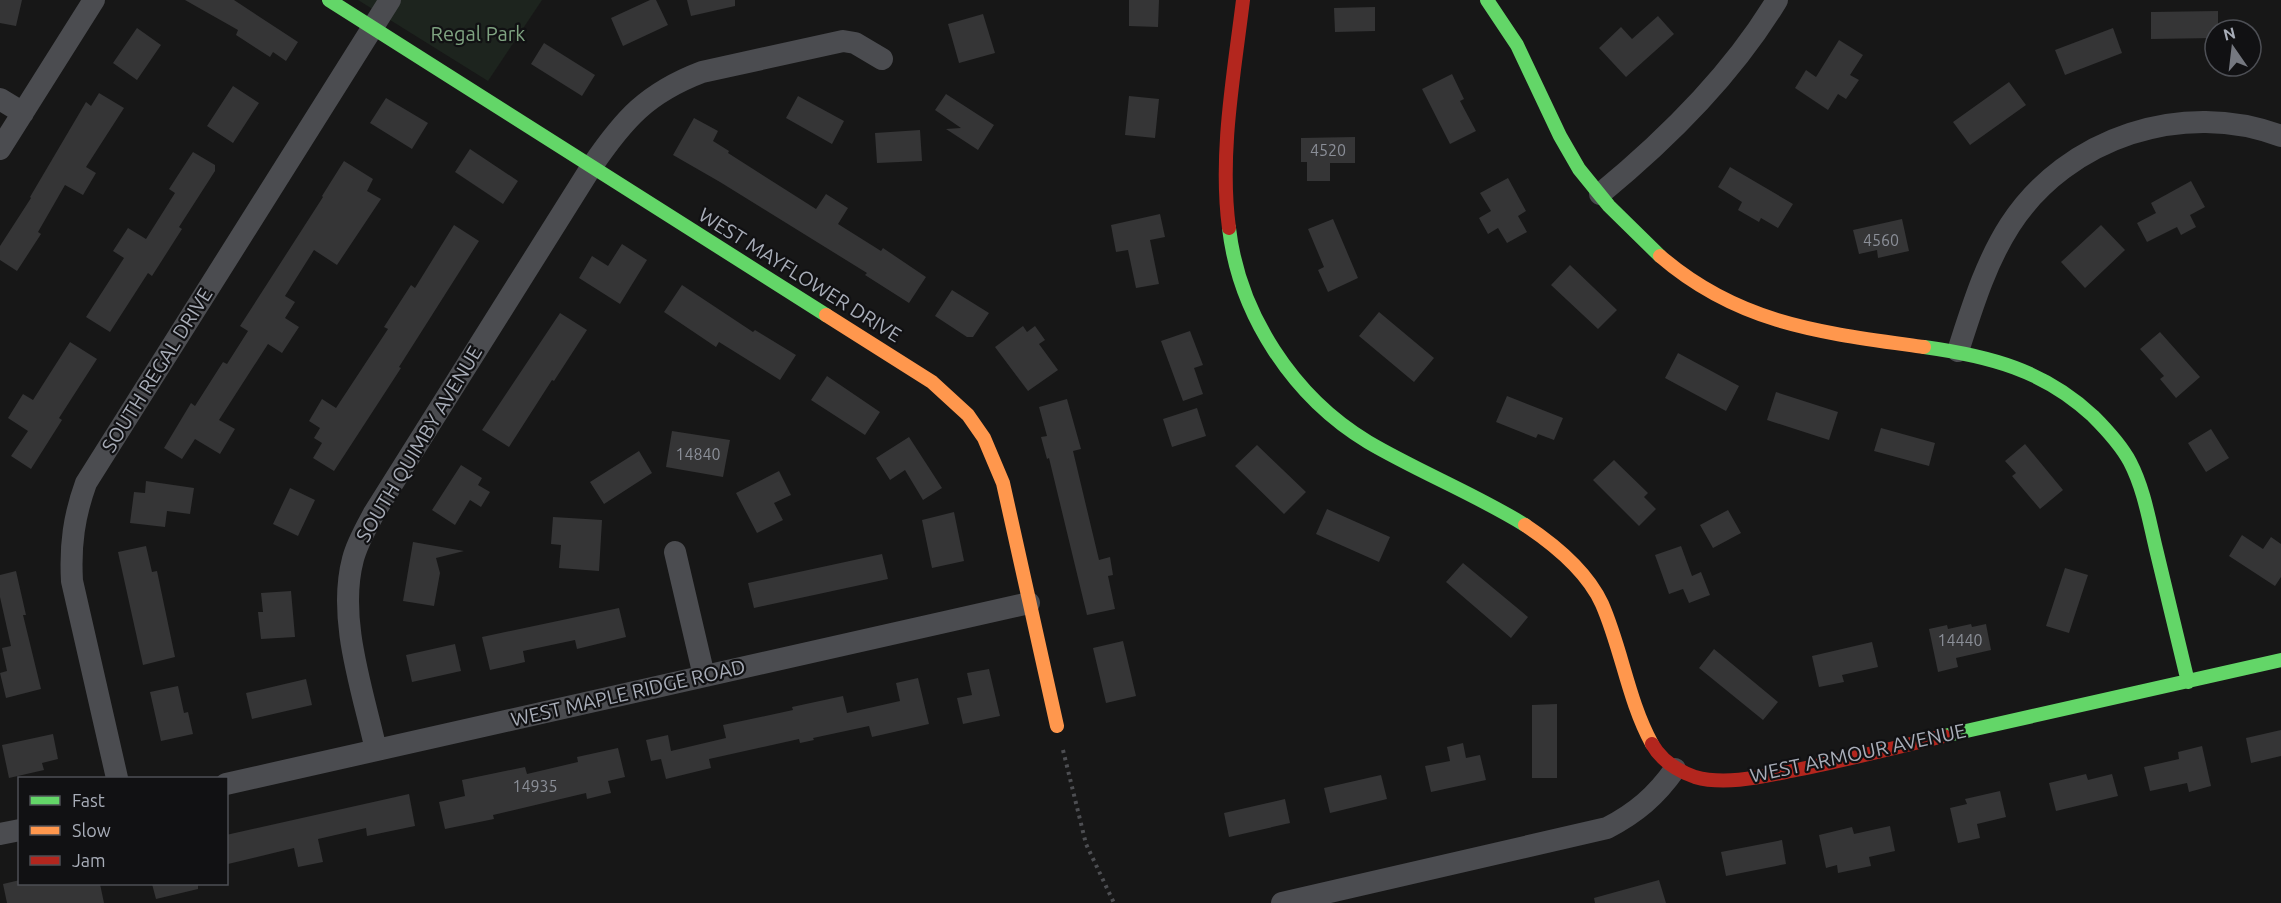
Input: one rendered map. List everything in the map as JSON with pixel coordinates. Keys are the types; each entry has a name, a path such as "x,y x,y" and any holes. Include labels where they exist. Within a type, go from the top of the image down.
{"street":[{"path":"0,148 94,0"},
{"name":"WEST MAYFLOWER DRIVE","path":"329,0 932,382 966,411 992,452 1003,483 1057,726"},
{"name":"SOUTH REGAL DRIVE","path":"117,777 72,580 70,552 77,507 86,483 390,0"},
{"path":"1242,0 1225,199 1237,271 1266,341 1300,386 1350,430 1384,452 1528,525 1559,548 1593,586 1605,610 1633,705 1646,734 1663,759 1675,769 1663,787 1647,803 1630,816 1606,828 1282,903"},
{"path":"1487,0 1513,38 1567,150 1600,194 1652,249 1699,285 1737,306 1782,323 1838,336 1958,351 2013,364 2050,383 2086,408 2116,441 2133,468 2146,510 2188,682"},
{"path":"1600,194 1628,171 1737,61 1777,0"},
{"name":"SOUTH QUIMBY AVENUE","path":"376,750 347,615 348,585 355,551 374,513 592,166 617,130 632,113 679,80 702,72 843,41 855,44 882,59"},
{"path":"0,99 22,113"},
{"path":"1958,351 1978,289 2010,224 2030,199 2072,164 2122,136 2150,128 2193,121 2224,121 2263,129 2281,136"},
{"path":"675,552 704,676"},
{"name":"WEST MAPLE RIDGE ROAD","path":"228,784 1029,603"},
{"name":"WEST ARMOUR AVENUE","path":"1675,769 1693,777 1720,779 1758,777 1835,762 2281,660"},
{"path":"0,834 18,830"}],"path":[{"path":"1057,726 1086,844 1114,903"}],"green space":[{"name":"Regal Park","path":"358,0 542,0 488,81"}],"building":[{"path":"0,0 22,0 16,26 0,23"},
{"path":"185,0 234,0 298,42 286,61 273,52 270,57 236,35 238,30"},
{"path":"650,0 656,0 668,25 623,46 611,18"},
{"path":"687,0 735,0 735,6 691,16"},
{"path":"1129,0 1159,0 1158,27 1129,26"},
{"path":"1375,7 1375,31 1335,32 1334,8"},
{"path":"2218,11 2218,18 2203,18 2203,38 2151,39 2151,12"},
{"path":"983,14 995,53 959,63 948,24"},
{"path":"1658,16 1674,34 1626,77 1599,48 1621,27 1632,39"},
{"path":"137,28 161,45 137,80 113,63"},
{"path":"2113,28 2122,53 2065,75 2055,50"},
{"path":"1839,40 1863,55 1850,75 1859,80 1846,99 1838,94 1828,110 1795,88 1806,70 1816,77"},
{"path":"544,43 595,75 582,96 531,64"},
{"path":"1452,74 1464,99 1460,101 1476,131 1450,144 1422,89"},
{"path":"2009,82 2026,105 1970,145 1953,122"},
{"path":"233,86 259,103 233,143 207,126"},
{"path":"99,93 124,108 86,167 96,173 83,195 65,185 38,232 41,234 17,271 0,260 0,246 31,198 86,102 91,106"},
{"path":"946,94 994,125 978,150 946,129 961,128 935,110"},
{"path":"798,96 844,121 832,144 786,118"},
{"path":"1129,96 1159,99 1155,138 1125,135"},
{"path":"386,98 428,123 412,149 370,123"},
{"path":"694,118 718,131 713,141 729,151 728,153 816,209 826,194 848,208 838,224 881,251 883,248 926,277 909,303 865,275 867,273 673,155"},
{"path":"920,130 922,161 877,163 875,133"},
{"path":"1355,137 1355,163 1330,163 1330,181 1307,181 1307,162 1301,162 1301,138"},
{"path":"470,149 518,181 503,204 455,172"},
{"path":"193,152 215,165 215,171 179,227 182,229 152,276 148,273 110,332 86,317 124,258 113,251 128,228 146,239 175,193 169,189"},
{"path":"344,161 373,179 367,191 381,199 337,265 314,250 285,296 295,302 285,318 299,327 282,353 268,344 219,420 235,429 220,454 195,439 182,459 164,448 191,403 195,406 223,362 227,364 248,331 240,326"},
{"path":"1730,167 1793,204 1778,228 1761,218 1759,222 1738,210 1742,202 1718,187"},
{"path":"1508,178 1526,211 1518,216 1527,232 1507,243 1498,228 1488,234 1479,218 1491,211 1480,193"},
{"path":"2191,181 2205,207 2190,215 2196,227 2181,235 2177,227 2147,242 2137,223 2156,213 2151,203"},
{"path":"1160,214 1165,237 1150,240 1159,284 1136,288 1128,250 1116,252 1111,225"},
{"path":"1333,219 1358,278 1328,292 1318,270 1324,267 1308,229"},
{"path":"1902,219 1909,251 1878,258 1877,250 1859,254 1853,230"},
{"path":"454,225 479,241 334,471 313,458 322,443 314,438 320,428 309,421 322,399 336,408 388,329 384,327 411,285 415,288"},
{"path":"2101,225 2125,250 2085,288 2061,262"},
{"path":"622,244 647,260 620,304 579,278 592,256 608,266"},
{"path":"1570,265 1617,310 1598,329 1551,285"},
{"path":"682,285 753,332 755,330 796,355 780,380 719,342 716,347 664,312"},
{"path":"952,290 989,313 973,337 967,337 935,316"},
{"path":"1379,312 1434,358 1414,382 1359,336"},
{"path":"560,313 587,330 509,447 482,430"},
{"path":"1023,326 1027,332 1035,326 1045,340 1039,344 1058,370 1028,391 995,347"},
{"path":"1190,331 1203,365 1194,368 1203,394 1183,401 1161,341"},
{"path":"2160,332 2200,377 2176,398 2160,379 2164,376 2140,349"},
{"path":"70,342 97,359 59,418 62,420 31,469 11,456 28,431 8,418 23,394 33,400"},
{"path":"1678,353 1739,386 1726,411 1665,378"},
{"path":"827,376 880,412 865,435 811,400"},
{"path":"1776,392 1838,412 1829,440 1767,420"},
{"path":"1507,396 1563,418 1554,440 1538,434 1536,438 1496,422"},
{"path":"1067,399 1081,449 1073,451 1099,560 1110,557 1113,575 1108,576 1115,609 1087,615 1049,458 1047,459 1041,437 1047,436 1039,407"},
{"path":"1197,408 1206,436 1172,447 1163,419"},
{"path":"1881,428 1935,443 1929,466 1874,451"},
{"path":"2211,429 2229,458 2206,472 2188,443"},
{"path":"672,431 730,440 723,477 666,467"},
{"path":"909,437 942,488 923,500 905,470 890,480 876,458"},
{"path":"2025,444 2063,490 2040,509 2012,476 2016,473 2005,461"},
{"path":"1257,445 1306,492 1284,514 1235,466"},
{"path":"639,451 652,473 604,504 590,482"},
{"path":"1614,460 1648,493 1644,497 1656,509 1639,526 1593,480"},
{"path":"461,465 482,478 478,485 490,492 481,507 470,500 455,525 432,510"},
{"path":"779,471 791,495 774,503 783,520 757,533 736,493"},
{"path":"146,481 194,488 190,514 167,511 165,527 130,523 134,492 145,493"},
{"path":"290,488 315,500 298,536 273,524"},
{"path":"1327,509 1390,537 1379,562 1316,534"},
{"path":"1728,510 1741,533 1713,548 1700,525"},
{"path":"954,512 964,561 932,568 922,520"},
{"path":"553,517 602,520 599,571 559,568 561,545 551,544"},
{"path":"2242,535 2263,549 2271,537 2281,544 2281,577 2275,586 2229,556"},
{"path":"413,542 464,551 436,558 440,573 434,606 403,601"},
{"path":"146,546 152,572 157,571 175,657 143,665 118,552"},
{"path":"1681,546 1692,576 1701,572 1710,595 1689,603 1683,589 1669,594 1655,555"},
{"path":"882,554 888,579 754,608 748,583"},
{"path":"1463,563 1528,617 1511,638 1446,582"},
{"path":"2065,568 2088,575 2069,633 2046,626"},
{"path":"16,571 26,615 23,615 41,689 6,698 0,673 7,671 2,648 11,646 0,597 0,575"},
{"path":"291,591 295,637 261,639 258,612 263,612 261,593"},
{"path":"619,608 626,637 577,649 575,640 523,651 525,662 490,670 482,637"},
{"path":"1971,624 1972,627 1986,624 1991,650 1956,658 1958,667 1938,672 1929,629 1947,625 1948,629"},
{"path":"1123,641 1136,696 1106,703 1093,648"},
{"path":"1872,642 1878,667 1842,675 1844,682 1819,687 1812,656"},
{"path":"455,644 461,671 412,682 406,655"},
{"path":"1714,649 1778,702 1763,720 1699,668"},
{"path":"989,669 1000,716 963,724 957,698 972,695 967,673"},
{"path":"918,678 929,724 872,737 869,726 800,743 799,739 709,759 711,768 666,779 661,759 651,761 646,740 668,735 671,751 726,738 723,725 793,710 792,707 843,696 847,713 900,701 896,683"},
{"path":"306,679 312,705 252,719 246,693"},
{"path":"178,686 184,713 188,712 193,734 161,741 150,692"},
{"path":"1557,704 1557,778 1532,778 1532,705"},
{"path":"2281,730 2281,756 2251,763 2246,738"},
{"path":"53,734 58,759 42,763 44,770 9,778 2,745"},
{"path":"1463,743 1466,758 1480,755 1486,780 1431,792 1425,766 1450,761 1447,747"},
{"path":"2202,746 2211,786 2189,792 2187,783 2150,791 2144,767 2179,759 2178,752"},
{"path":"618,748 625,777 608,781 611,793 587,799 586,793 493,815 494,819 445,829 439,802 465,796 462,780 525,767 527,774 578,762 577,757"},
{"path":"2086,774 2088,780 2112,774 2118,796 2056,811 2049,783"},
{"path":"1381,775 1387,799 1330,813 1324,788"},
{"path":"2000,791 2006,817 1977,824 1980,838 1958,843 1950,808 1967,804 1965,799"},
{"path":"409,794 415,826 367,836 366,828 318,839 323,862 298,867 294,848 228,864 228,835"},
{"path":"1285,799 1290,823 1229,837 1224,813"},
{"path":"1890,826 1895,851 1869,857 1871,866 1838,873 1837,865 1826,868 1819,835 1852,827 1854,834"},
{"path":"1782,840 1786,864 1726,876 1721,852"},
{"path":"18,880 18,885 100,885 104,903 7,903 3,884"},
{"path":"1659,880 1666,903 1595,903 1594,898"},
{"path":"152,885 198,885 198,889 156,899"}],"traffic: fast":[{"path":"329,0 826,315"},
{"path":"1487,0 1517,45 1560,136 1579,169 1609,206 1660,256"},
{"path":"1229,228 1244,291 1258,322 1274,350 1316,402 1368,442 1525,525"},
{"path":"1924,347 1971,355 2035,376 2074,400 2093,416 2118,444 2130,462 2143,494 2188,682"},
{"path":"1944,736 2281,660"}],"traffic: slow":[{"path":"1660,256 1690,279 1752,311 1818,330 1924,347"},
{"path":"826,315 932,382 968,415 984,438 1003,483 1057,726"},
{"path":"1525,525 1569,560 1596,592 1609,621 1637,710 1652,744"}],"traffic: jam":[{"path":"1229,228 1226,200 1227,143 1243,0"},
{"path":"1652,744 1665,760 1676,768 1695,777 1720,781 1759,777 1815,766 1944,736"}]}
